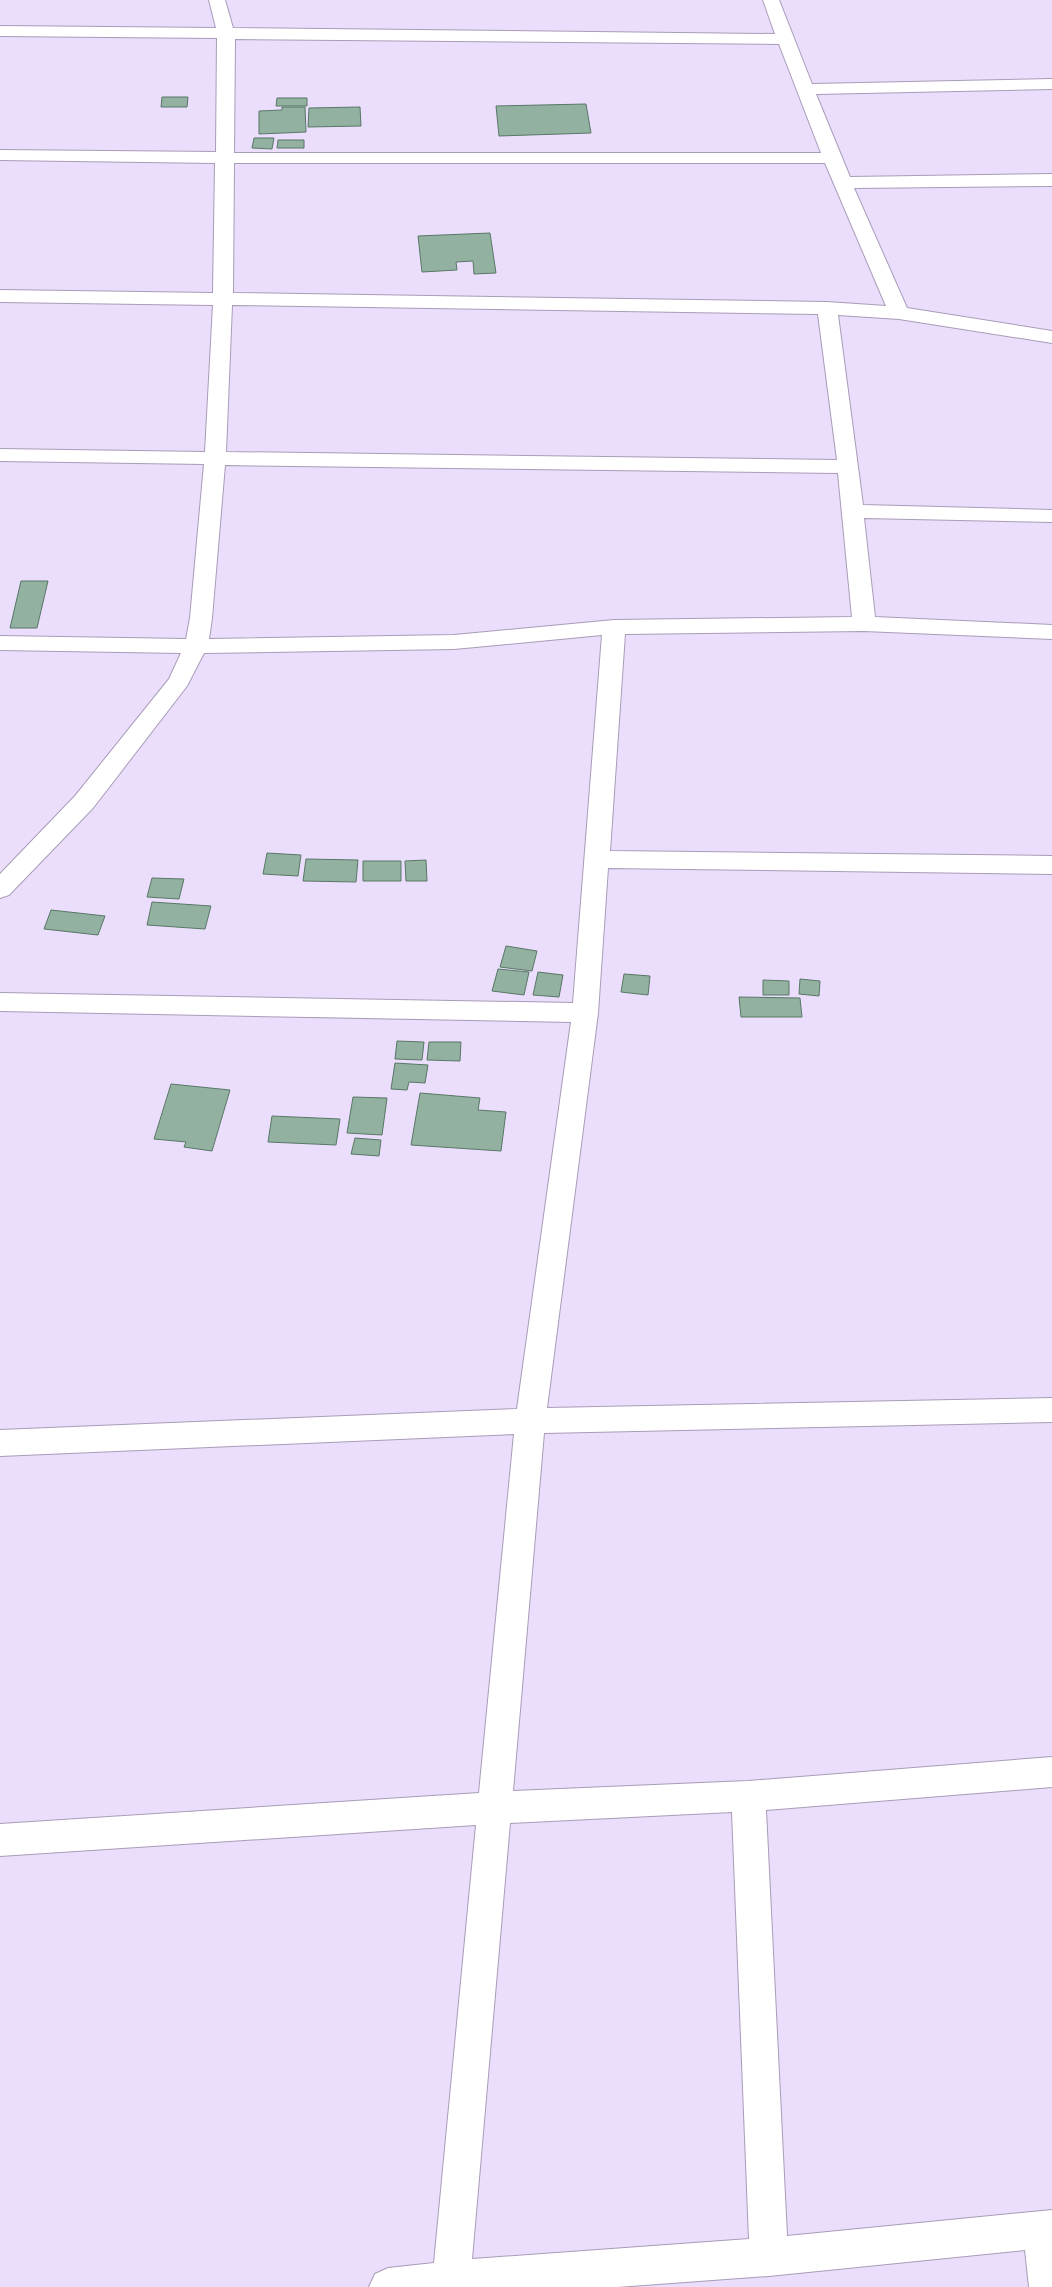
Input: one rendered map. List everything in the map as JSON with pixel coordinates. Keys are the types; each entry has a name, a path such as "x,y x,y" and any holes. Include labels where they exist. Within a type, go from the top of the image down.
{"street":[{"path":"3,882 84,802 179,681 196,646 201,618 215,459 222,298 226,32 217,0"},
{"path":"771,0 842,183 899,312"},
{"path":"0,31 786,38"},
{"path":"804,89 1052,84"},
{"path":"0,155 224,158 832,158"},
{"path":"842,183 1052,180"},
{"path":"0,296 827,308 899,312 1052,337"},
{"path":"827,308 848,467 864,624"},
{"path":"0,455 848,467"},
{"path":"852,510 1052,516"},
{"path":"0,643 196,646 454,642 614,627 864,624 1052,632"},
{"path":"451,2280 530,1421 585,1013 614,627"},
{"path":"596,859 1052,865"},
{"path":"0,1002 585,1013"},
{"path":"0,1443 530,1421 1052,1410"},
{"path":"0,1840 493,1808 748,1796 1052,1772"},
{"path":"748,1796 769,2257"},
{"path":"388,2287 451,2280 769,2257 1047,2230 1048,2287"}],"building":[{"path":"162,97 188,97 187,107 161,107"},
{"path":"277,98 307,98 307,106 276,106"},
{"path":"586,104 591,133 499,136 496,106"},
{"path":"282,107 305,107 306,132 259,134 259,111 282,110"},
{"path":"360,107 361,126 308,127 309,108"},
{"path":"254,138 274,138 272,149 252,148"},
{"path":"278,140 304,140 304,148 277,148"},
{"path":"490,233 496,273 474,274 473,261 456,262 457,270 422,272 418,236"},
{"path":"21,581 48,581 37,628 10,628"},
{"path":"267,853 301,855 298,876 263,874"},
{"path":"306,859 358,860 356,882 303,881"},
{"path":"426,860 427,881 406,881 405,861"},
{"path":"363,861 401,861 401,881 363,881"},
{"path":"152,878 184,879 179,899 147,897"},
{"path":"152,902 211,906 205,929 147,925"},
{"path":"51,910 105,916 98,935 44,929"},
{"path":"506,946 537,951 532,971 500,967"},
{"path":"498,969 529,972 524,995 492,991"},
{"path":"538,972 563,975 559,997 533,995"},
{"path":"624,974 650,976 648,995 621,992"},
{"path":"800,979 820,981 819,996 799,994"},
{"path":"763,980 789,981 789,995 763,995"},
{"path":"739,997 800,998 802,1017 741,1017"},
{"path":"397,1041 424,1042 422,1060 395,1059"},
{"path":"429,1042 461,1042 460,1061 427,1060"},
{"path":"395,1063 428,1065 425,1083 409,1082 407,1090 391,1089"},
{"path":"171,1084 230,1090 212,1151 184,1147 186,1142 154,1139"},
{"path":"420,1093 480,1098 478,1110 506,1112 501,1151 411,1145"},
{"path":"353,1097 387,1098 382,1135 347,1133"},
{"path":"272,1116 340,1119 336,1145 268,1142"},
{"path":"355,1138 381,1140 379,1156 351,1154"}]}
